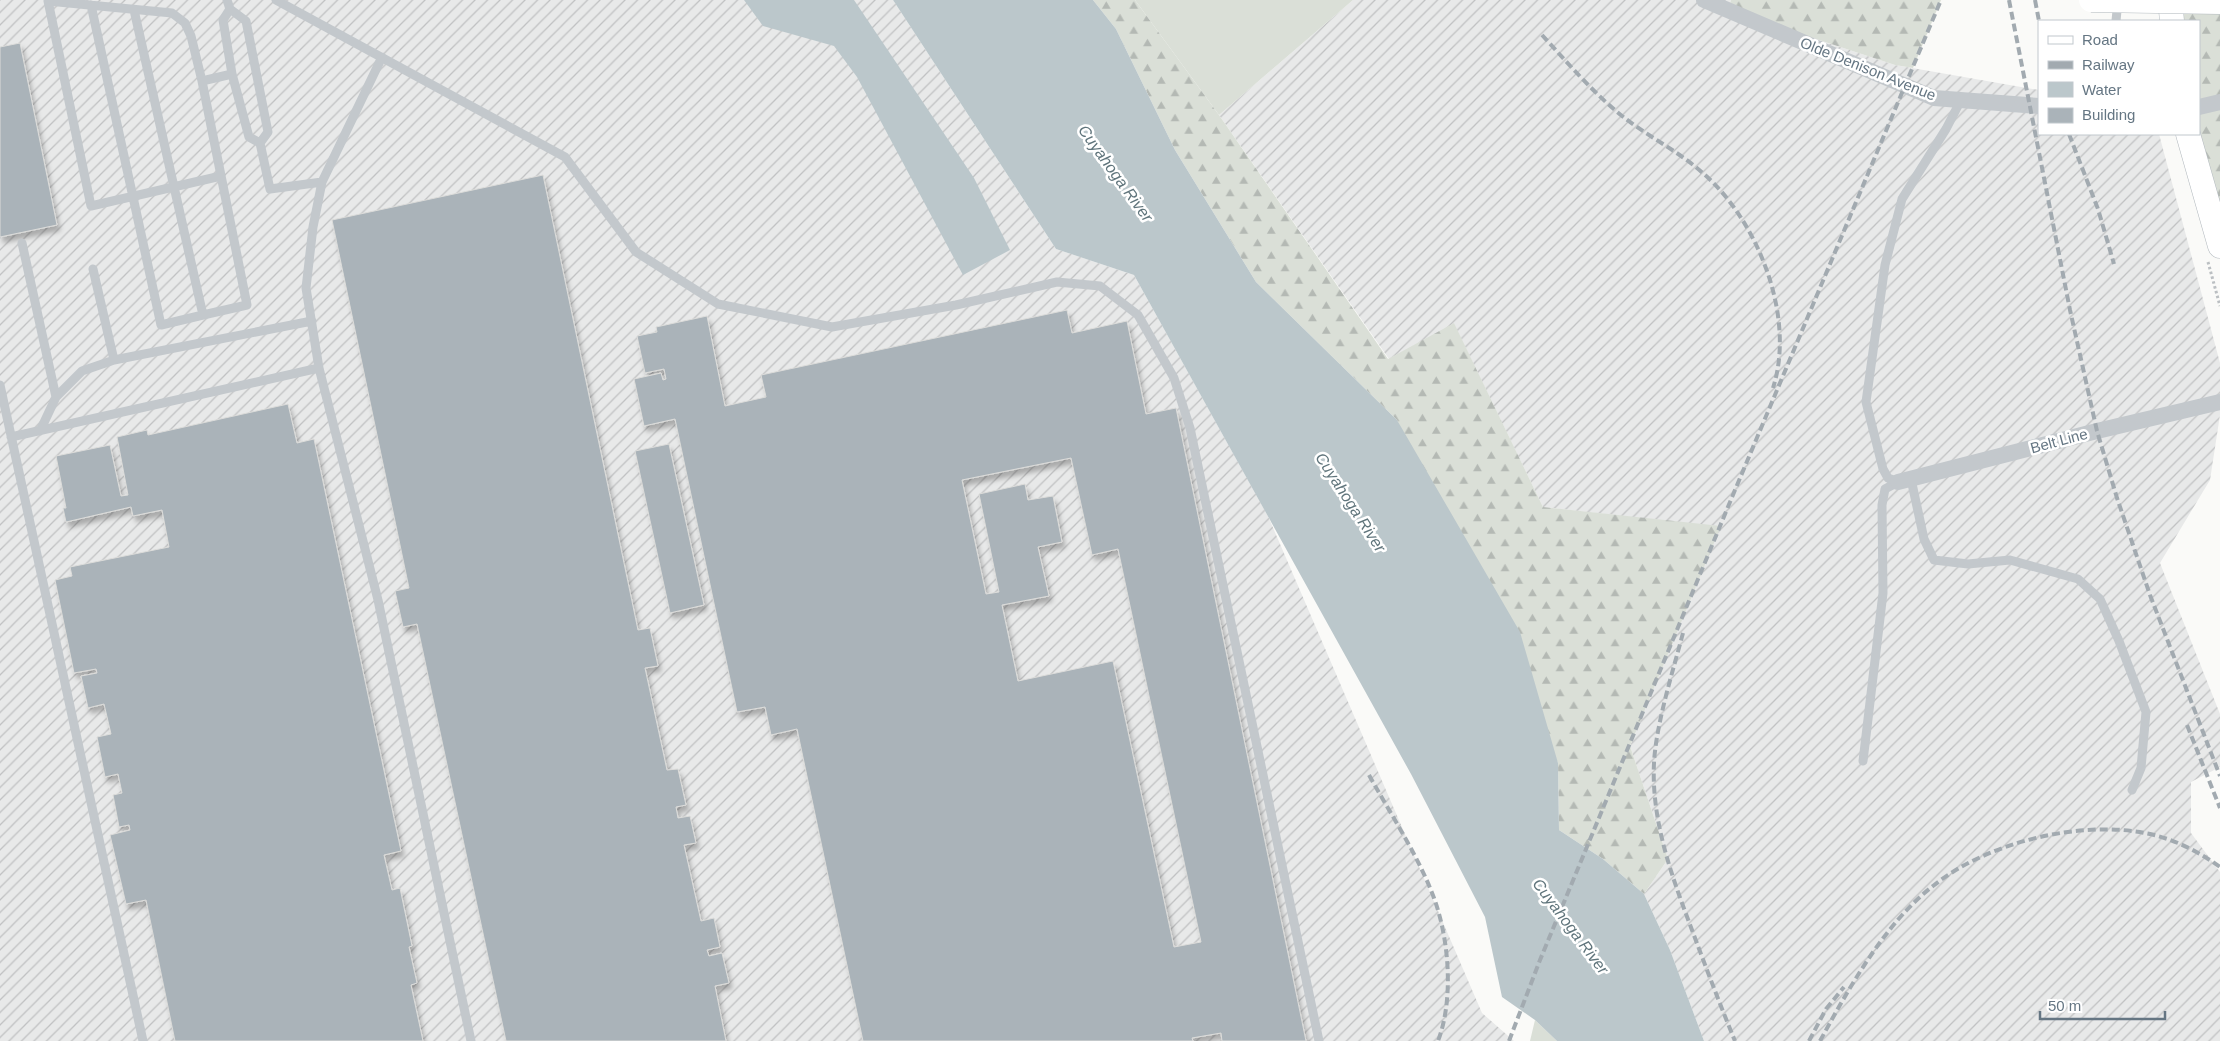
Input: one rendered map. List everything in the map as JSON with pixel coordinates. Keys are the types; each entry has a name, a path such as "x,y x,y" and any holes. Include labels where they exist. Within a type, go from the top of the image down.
{"street":[{"name":"Olde Denison Avenue","path":"1704,0 1934,98 2038,106"},
{"path":"2091,0 2220,2"},
{"path":"2170,0 2172,20"},
{"path":"2200,107 2220,102"},
{"path":"2188,135 2220,246"},
{"name":"Belt Line","path":"1905,481 2098,430 2220,402"}],"lane":[{"path":"276,0 565,157 636,252 718,304 832,328 956,305 1057,282 1100,286 1138,315 1174,378 1190,428 1319,1041"},
{"path":"2116,20 2118,0"},
{"path":"91,5 132,197 161,325 247,305 202,81 191,36 185,23 172,13 134,10 91,5 48,1 91,206 132,197 174,188 221,176"},
{"path":"260,143 249,137 232,74 222,20 229,4 246,20 268,132 260,143 270,189 322,182"},
{"path":"134,10 203,315"},
{"path":"382,57 322,182 313,227 306,288 319,368 378,600 471,1041"},
{"path":"202,81 232,74"},
{"path":"1905,481 1888,478 1883,469 1866,402 1885,265 1902,199 1946,129 1961,100"},
{"path":"22,243 56,397"},
{"path":"93,269 114,360"},
{"path":"40,431 56,397 82,371 114,360 312,321"},
{"path":"11,437 319,368"},
{"path":"0,384 143,1041"},
{"path":"1863,761 1883,593 1882,506 1885,489 1905,481"},
{"path":"1905,481 1924,539 1934,560 1968,564 2010,560 2078,579 2100,599 2119,641 2146,712 2141,768 2132,790"}],"shaded area":[{"path":"0,0 893,0 1056,249 1134,275 1268,516 1482,1013 1514,1041 0,1041"},
{"path":"1353,0 1731,0 1728,10 1895,65 2038,90 2038,135 2159,135 2220,363 2220,415 2210,480 2160,563 2220,714 2220,767 2191,782 2191,833 2220,872 2220,1041 1704,1041 1670,950 1644,894 1668,859 1630,746 1720,527 1543,507 1454,324 1389,359 1219,115"}],"green space":[{"path":"1093,0 1135,0 1219,115 1388,359 1454,323 1543,507 1721,526 1630,746 1668,859 1644,894 1603,859 1559,830 1558,763 1397,420 1256,282 1175,150 1116,29"},
{"path":"1135,0 1353,0 1219,115"},
{"path":"1731,0 1941,0 1913,68 1895,65 1728,10"},
{"path":"2220,2 2220,246 2199,135 2200,20 2172,20 2179,3"},
{"path":"1535,1020 1557,1041 1530,1041"}],"water":[{"path":"744,0 854,0 974,178 1010,250 963,275 857,77 834,46 763,26"},
{"name":"Cuyahoga River","path":"893,0 1093,0 1116,29 1175,150 1256,282 1397,420 1520,632 1558,763 1559,830 1603,859 1644,894 1670,950 1704,1041 1557,1041 1535,1020 1502,997 1485,917 1411,774 1134,275 1056,249"}],"building":[{"path":"20,43 57,225 0,237 0,47"},
{"path":"543,175 638,630 650,628 658,666 645,668 667,770 678,769 686,805 676,807 678,818 690,816 696,843 684,845 701,921 714,918 720,947 707,950 709,956 722,953 729,983 715,986 726,1041 506,1041 417,624 403,627 395,591 409,588 332,220"},
{"path":"1067,310 1072,333 1127,321 1146,414 1176,408 1306,1041 1222,1041 1221,1033 1192,1038 1193,1041 863,1041 797,729 771,735 765,707 737,712 675,419 644,426 634,379 661,373 663,380 666,379 664,369 645,373 637,336 657,332 656,327 707,316 725,406 766,397 761,375","holes":["1071,458 1092,555 1118,549 1201,942 1174,947 1113,661 1018,681 1002,605 1049,596 1038,547 1062,542 1053,496 1028,500 1025,484 979,494 999,592 986,594 962,480"]},
{"path":"288,404 297,443 314,439 401,851 384,855 392,890 400,888 412,946 409,947 417,983 411,985 423,1041 175,1041 146,900 126,904 110,835 130,830 129,825 119,827 113,795 122,793 118,774 105,777 97,737 111,734 104,704 88,708 81,676 97,673 96,669 74,673 55,580 72,576 70,567 169,547 162,510 133,516 131,507 66,522 63,508 66,508 56,456 110,445 121,496 128,495 117,437 147,430 148,435"},
{"path":"669,444 704,605 670,613 635,451"}],"railway":[{"path":"1509,1041 1540,960 1735,490 1941,0"},
{"path":"2009,0 2070,310 2097,431 2117,498 2150,595 2220,776"},
{"path":"2035,0 2039,20"},
{"path":"1542,35 1587,84 1616,111 1684,158 1705,175 1724,195 1741,218 1756,244 1768,272 1776,302 1780,331 1779,360 1773,388"},
{"path":"2069,135 2098,209 2114,264"},
{"path":"1683,633 1655,748 1654,786 1656,808 1660,830 1679,896 1735,1041"},
{"path":"2187,725 2220,808"},
{"path":"1369,775 1420,866 1428,882 1439,914 1446,950 1448,988 1443,1024 1438,1041"},
{"path":"1820,1041 1856,978 1899,918 1933,886 1979,858 2034,838 2091,830 2119,830 2155,835 2175,842 2220,867"},
{"path":"1809,1041 1826,1009 1844,987"}]}
